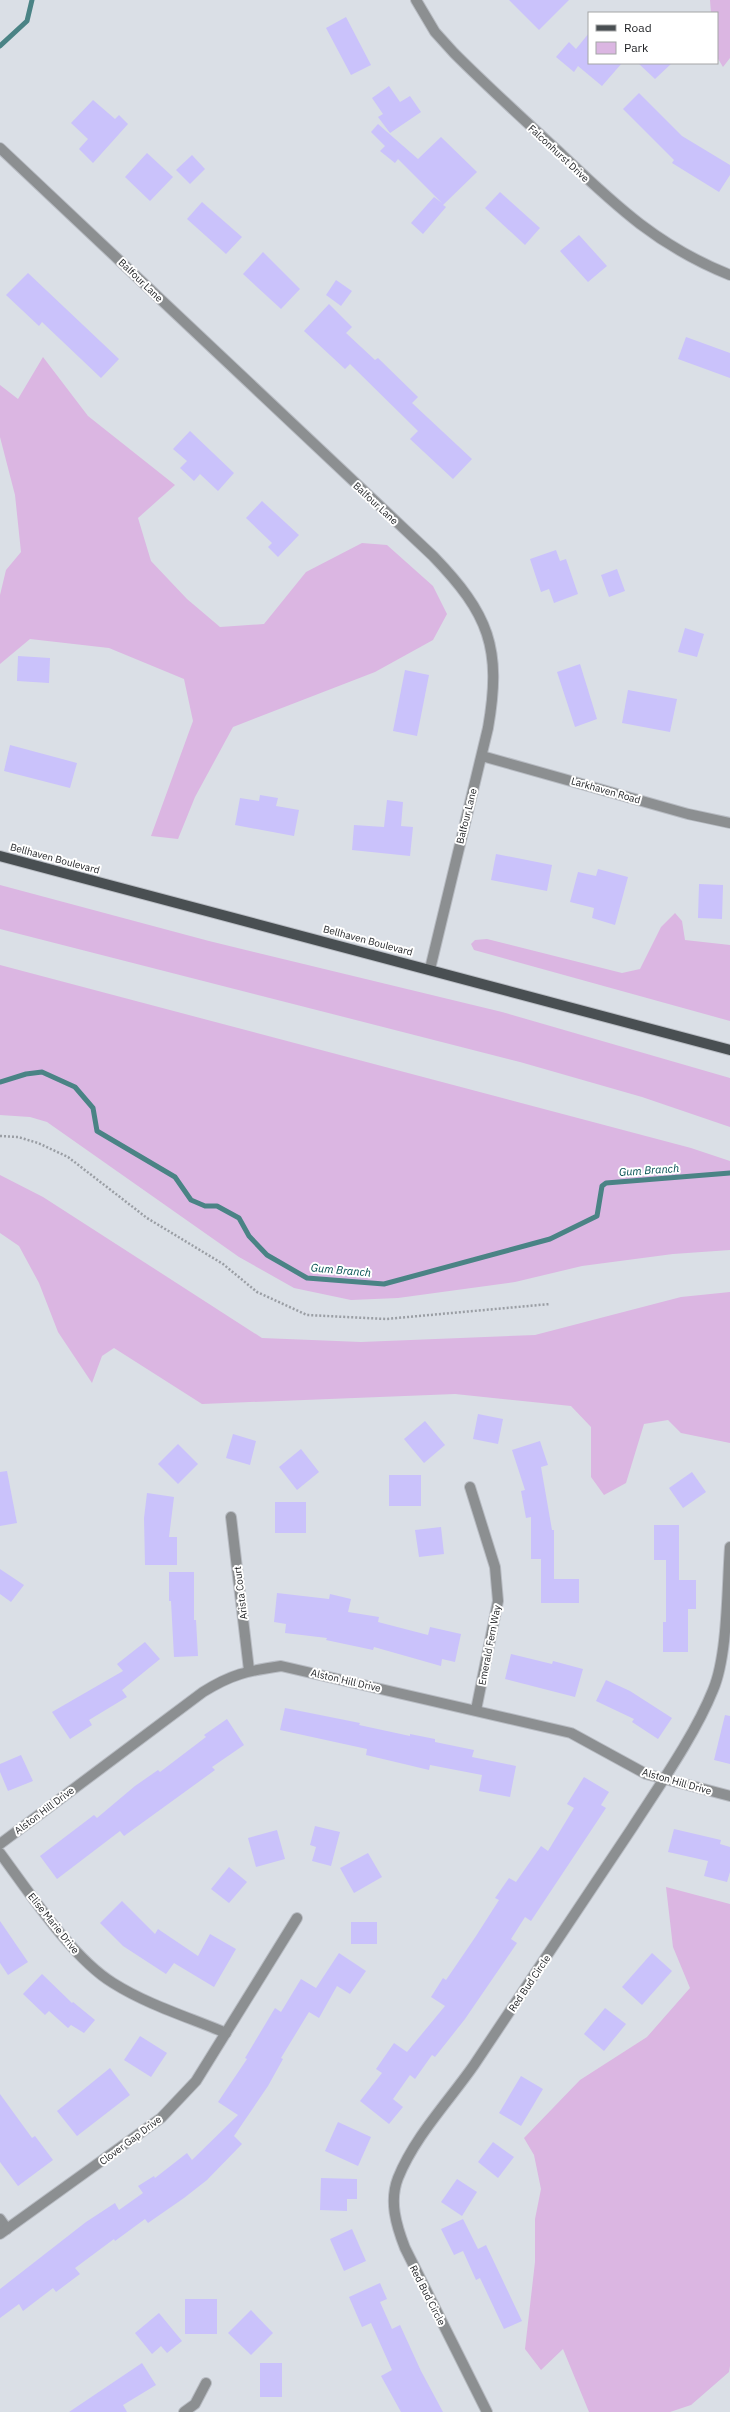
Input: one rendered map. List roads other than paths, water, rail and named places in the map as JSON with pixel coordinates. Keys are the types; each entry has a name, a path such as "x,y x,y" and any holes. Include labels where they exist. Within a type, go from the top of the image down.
{"main road":[{"name":"Bellhaven Boulevard","path":"0,856 430,969 730,1050"}],"street":[{"name":"Falconhurst Drive","path":"416,0 435,32 454,53 590,183 642,227 669,246 700,263 730,275"},
{"name":"Balfour Lane","path":"0,148 410,534 458,582 480,614 492,659 493,699 482,756 430,969"},
{"name":"Larkhaven Road","path":"482,756 688,814 730,822"},
{"name":"Emerald Fern Way","path":"470,1487 488,1540 495,1567 498,1601 476,1710"},
{"name":"Arista Court","path":"232,1517 250,1670"},
{"name":"Red Bud Circle","path":"487,2412 397,2228 393,2210 397,2180 416,2146 562,1934 663,1779 714,1690 720,1668 730,1547"},
{"name":"Alston Hill Drive","path":"0,1844 203,1692 227,1677 250,1670 281,1666 571,1733 646,1774 730,1796"},
{"name":"Elise Marie Drive","path":"0,1853 77,1952 111,1982 153,2004 226,2033"},
{"name":"Clover Gap Drive","path":"4,2232 161,2118 196,2082 297,1918"},
{"path":"0,2219 4,2232"},
{"path":"184,2412 195,2404 206,2383"}],"waterway":[{"path":"0,46 27,21 32,0"},
{"name":"Gum Branch","path":"0,1082 26,1074 42,1072 75,1087 93,1108 97,1131 175,1177 191,1200 205,1206 217,1206 239,1218 249,1236 267,1255 307,1278 384,1284 550,1239 597,1216 602,1186 606,1183 730,1173"}]}
